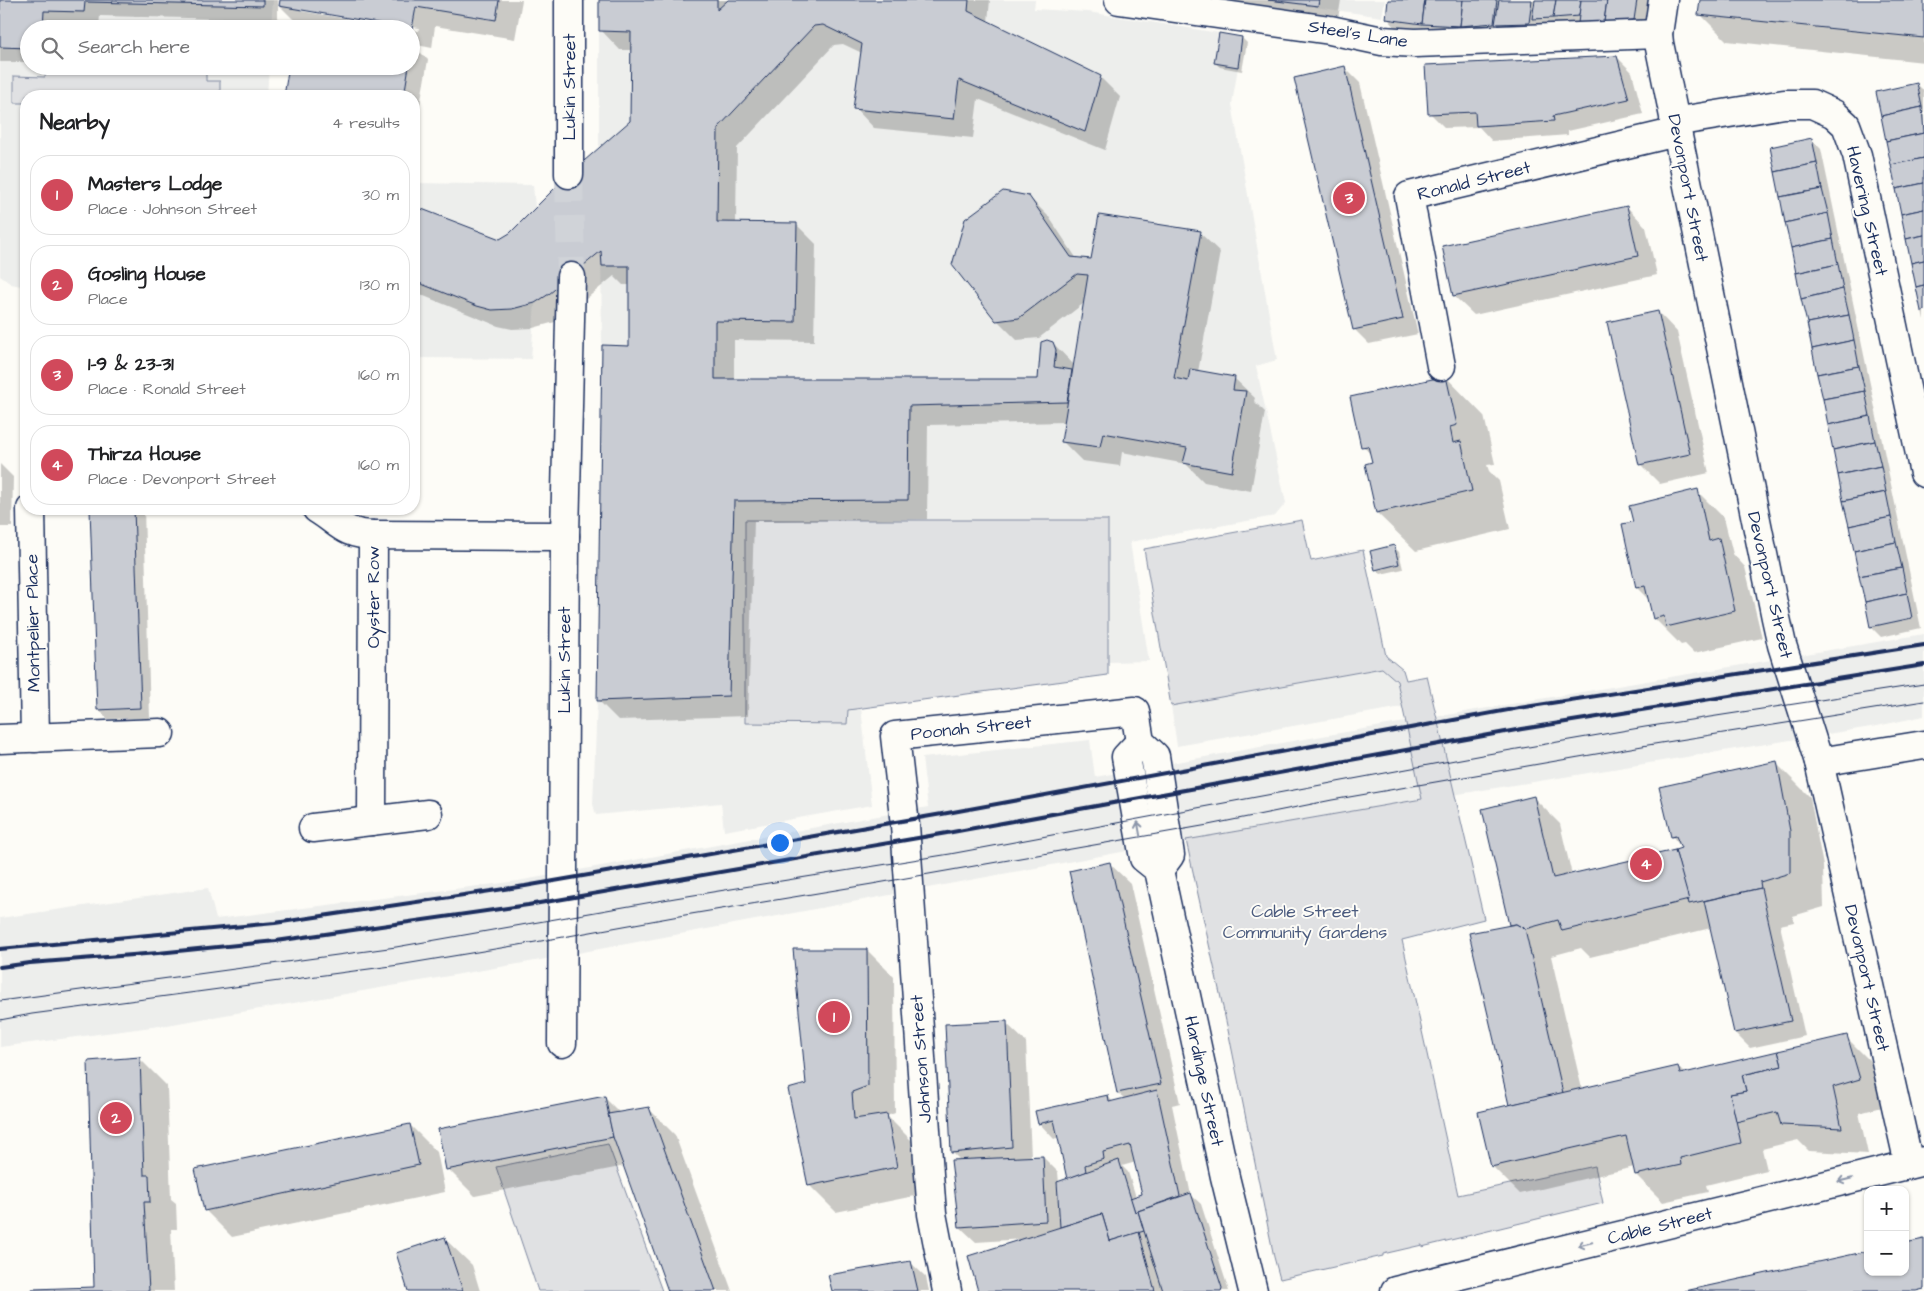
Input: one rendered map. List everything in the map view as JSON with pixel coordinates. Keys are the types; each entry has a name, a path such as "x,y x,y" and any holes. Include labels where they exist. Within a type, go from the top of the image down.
{"street":[{"name":"Lukin Street","path":"569,0 569,174"},
{"name":"Steel's Lane","path":"1119,0 1330,30 1382,41 1414,43 1658,34"},
{"name":"Devonport Street","path":"1663,0 1658,34 1776,618 1782,645 1819,762 1916,1163"},
{"name":"Havering Street","path":"1676,127 1784,104 1812,104 1834,114 1846,126 1857,155 1924,473"},
{"name":"Ronald Street","path":"1441,366 1410,196 1676,127"},
{"name":"Lukin Street","path":"562,1043 564,536 570,276"},
{"name":"Montpelier Place","path":"31,515 35,738"},
{"path":"325,515 345,530 358,534 373,535"},
{"name":"Oyster Row","path":"372,821 373,535 564,536"},
{"name":"Hardinge Street","path":"1135,711 1140,742 1126,757 1144,858 1159,870 1225,1177 1253,1291"},
{"name":"Poonah Street","path":"906,825 895,736 1135,711"},
{"path":"0,739 160,732"},
{"path":"1819,762 1924,745"},
{"path":"313,828 428,814"},
{"name":"Johnson Street","path":"906,825 928,1174 932,1214 947,1291"},
{"name":"Cable Street","path":"1396,1291 1916,1163"}],"shaded area":[{"path":"0,0 273,0 272,20 20,20 20,75 268,75 267,90 20,90 20,286 11,284 0,276"},
{"path":"599,0 1035,0 1034,9 1088,12 1219,33 1214,63 1238,67 1232,104 1277,360 1256,366 1286,503 1275,516 1130,542 1149,661 1108,662 1108,675 861,708 872,805 724,831 721,803 596,815 593,804 597,701 602,345 601,251 549,294 535,303 531,359 420,358 420,183 533,185 535,207 569,174 599,149"},
{"path":"1268,0 1385,0 1382,17"},
{"path":"1924,634 1924,716 1877,726 1186,840 535,961 167,1025 0,1047 0,918 208,888 216,919 518,881 928,807 922,758 1090,740 1095,777 1287,742"},
{"path":"1382,668 1397,681 1402,707 1177,746 1171,706"}],"green space":[{"path":"45,75 206,75 206,81 220,81 220,90 20,90 20,103 14,103 14,76 45,77"},
{"path":"745,520 1108,520 1108,675 848,710 847,724 745,723"},
{"name":"Cable Street Community Gardens","path":"1302,520 1311,561 1363,550 1386,656 1403,670 1406,680 1427,676 1484,919 1402,940 1458,1195 1595,1166 1603,1203 1280,1279 1186,840 1422,799 1397,681 1382,668 1171,706 1144,549"},
{"path":"608,1144 662,1291 538,1291 496,1167"}],"building":[{"path":"0,0 263,0 263,6 85,2 84,12 44,11 44,20 20,20 20,48 0,47"},
{"path":"280,0 499,0 496,20 416,7 414,20 360,20 279,6"},
{"path":"599,0 717,0 717,10 728,0 969,0 968,11 1101,76 1085,132 959,80 954,119 853,109 862,44 823,25 814,26 718,128 717,222 797,223 795,322 715,321 715,379 1038,379 1041,342 1047,340 1053,342 1056,350 1054,367 1072,370 1067,402 909,406 908,500 734,501 729,696 597,701 602,345 629,346 629,266 602,266 601,251 549,294 535,303 512,309 492,310 477,306 420,283 420,208 500,239 510,233 569,174 630,121 631,32 599,31"},
{"path":"1268,0 1319,0 1318,6"},
{"path":"1388,0 1425,0 1422,24 1386,19"},
{"path":"1425,0 1463,0 1460,26 1422,24"},
{"path":"1463,0 1497,0 1494,23 1460,26"},
{"path":"1499,0 1532,0 1529,23 1495,24"},
{"path":"1535,0 1556,0 1553,18 1532,19"},
{"path":"1556,0 1581,0 1579,16 1553,18"},
{"path":"1581,0 1607,0 1604,22 1578,23"},
{"path":"1607,0 1637,0 1634,20 1604,22"},
{"path":"1700,0 1924,0 1924,38 1698,15"},
{"path":"1219,33 1242,37 1238,67 1214,63"},
{"path":"1617,56 1629,99 1553,116 1554,121 1476,126 1475,112 1428,114 1425,65"},
{"path":"1345,66 1403,319 1353,330 1294,78"},
{"path":"288,75 408,75 405,90 285,90"},
{"path":"1917,83 1922,107 1881,116 1876,92"},
{"path":"1922,107 1924,133 1886,141 1881,116"},
{"path":"1924,133 1924,158 1891,165 1886,141"},
{"path":"1812,138 1817,163 1775,172 1770,147"},
{"path":"1924,158 1924,183 1896,189 1891,165"},
{"path":"1817,163 1822,189 1780,197 1775,172"},
{"path":"1924,183 1924,209 1901,214 1896,189"},
{"path":"1822,189 1828,213 1785,223 1780,197"},
{"path":"1003,191 1029,196 1071,257 1091,259 1099,215 1201,231 1174,378 1188,381 1190,369 1235,377 1233,390 1246,391 1232,472 1183,463 1187,448 1103,433 1100,447 1061,442 1088,275 1077,274 1019,318 996,321 952,265 965,219"},
{"path":"1627,206 1638,256 1453,296 1442,246"},
{"path":"1924,209 1924,235 1906,239 1901,214"},
{"path":"1828,213 1833,239 1791,248 1785,223"},
{"path":"1924,235 1924,260 1911,263 1906,239"},
{"path":"1833,239 1838,264 1796,273 1791,248"},
{"path":"1924,260 1924,285 1916,287 1911,263"},
{"path":"1838,264 1843,289 1801,299 1796,273"},
{"path":"1924,285 1924,311 1921,311 1916,287"},
{"path":"1843,289 1849,315 1807,323 1801,299"},
{"path":"1658,311 1690,454 1639,465 1607,322"},
{"path":"1849,315 1854,340 1812,349 1807,323"},
{"path":"1854,340 1859,366 1817,374 1812,349"},
{"path":"1859,366 1865,391 1823,399 1817,374"},
{"path":"1446,376 1457,425 1450,427 1453,443 1461,441 1472,491 1376,513 1365,464 1372,462 1368,446 1361,447 1350,397"},
{"path":"1865,391 1870,416 1828,425 1823,399"},
{"path":"1870,416 1875,441 1833,450 1828,425"},
{"path":"1875,441 1881,466 1838,475 1833,450"},
{"path":"1881,466 1886,492 1843,501 1838,475"},
{"path":"1698,489 1709,541 1719,538 1735,611 1666,627 1664,616 1653,619 1645,586 1636,588 1622,524 1633,522 1629,506"},
{"path":"1886,492 1891,517 1849,526 1843,501"},
{"path":"90,515 134,515 141,708 97,710"},
{"path":"1891,517 1896,542 1854,551 1849,526"},
{"path":"1896,542 1902,568 1859,576 1854,551"},
{"path":"1394,545 1399,564 1375,570 1370,551"},
{"path":"1902,568 1907,593 1865,602 1859,576"},
{"path":"1907,593 1912,618 1870,627 1865,602"},
{"path":"1777,761 1790,831 1790,873 1760,882 1761,888 1689,904 1675,850 1681,848 1676,836 1671,837 1659,787"},
{"path":"1534,796 1553,878 1675,850 1689,900 1562,931 1558,920 1525,929 1516,924 1509,925 1482,809"},
{"path":"1110,862 1161,1084 1117,1093 1069,871"},
{"path":"1761,888 1791,1021 1734,1033 1704,901"},
{"path":"1516,924 1525,929 1563,1093 1509,1105 1469,933"},
{"path":"793,949 867,949 868,1086 852,1092 854,1119 887,1114 897,1167 808,1186 788,1089 806,1084"},
{"path":"1007,1021 1012,1147 951,1153 945,1024"},
{"path":"1847,1035 1860,1079 1833,1087 1842,1128 1781,1125 1777,1112 1736,1122 1730,1094 1746,1091 1742,1075 1782,1066 1778,1051"},
{"path":"1778,1051 1782,1066 1742,1075 1746,1091 1730,1094 1741,1143 1680,1158 1681,1165 1635,1175 1626,1136 1491,1167 1478,1112 1678,1066 1680,1074"},
{"path":"140,1057 144,1175 149,1175 150,1202 144,1202 149,1291 32,1291 32,1289 94,1287 88,1061"},
{"path":"1157,1090 1180,1196 1135,1212 1130,1198 1142,1194 1130,1145 1103,1152 1104,1159 1085,1165 1086,1172 1067,1179 1054,1120 1038,1124 1035,1111 1108,1095 1109,1102"},
{"path":"605,1096 613,1137 446,1170 438,1129"},
{"path":"649,1107 716,1291 668,1291 613,1137 608,1114"},
{"path":"410,1124 419,1165 204,1211 195,1169"},
{"path":"1043,1156 1046,1221 959,1227 951,1160"},
{"path":"1119,1160 1135,1212 1138,1211 1144,1231 1110,1241 1102,1214 1060,1227 1057,1182"},
{"path":"1191,1193 1222,1288 1221,1291 1163,1291 1144,1231 1138,1211"},
{"path":"1102,1214 1110,1241 1139,1232 1155,1291 978,1291 968,1256"},
{"path":"445,1237 463,1291 408,1291 396,1253"},
{"path":"1924,1239 1924,1289 1916,1291 1685,1291 1864,1252 1864,1276 1909,1276 1909,1242"},
{"path":"911,1261 918,1291 832,1291 828,1275"}],"tunnel":[{"path":"569,174 571,277"}],"tram line":[{"path":"0,1001 396,947 675,898 950,854 1482,755 1645,727 1924,684"},
{"path":"0,1020 32,1014 399,965 1208,825 1332,800 1648,745 1924,701"}],"railway":[{"path":"0,949 275,923 525,886 942,814 1519,708 1924,645"},
{"path":"0,967 276,941 528,905 947,833 1522,729 1924,665"}],"place":[{"name":"1-9 & 23-31","path":"1349,198"},
{"name":"Thirza House","path":"1646,864"},
{"name":"Masters Lodge","path":"834,1017"},
{"name":"Gosling House","path":"116,1118"}]}
